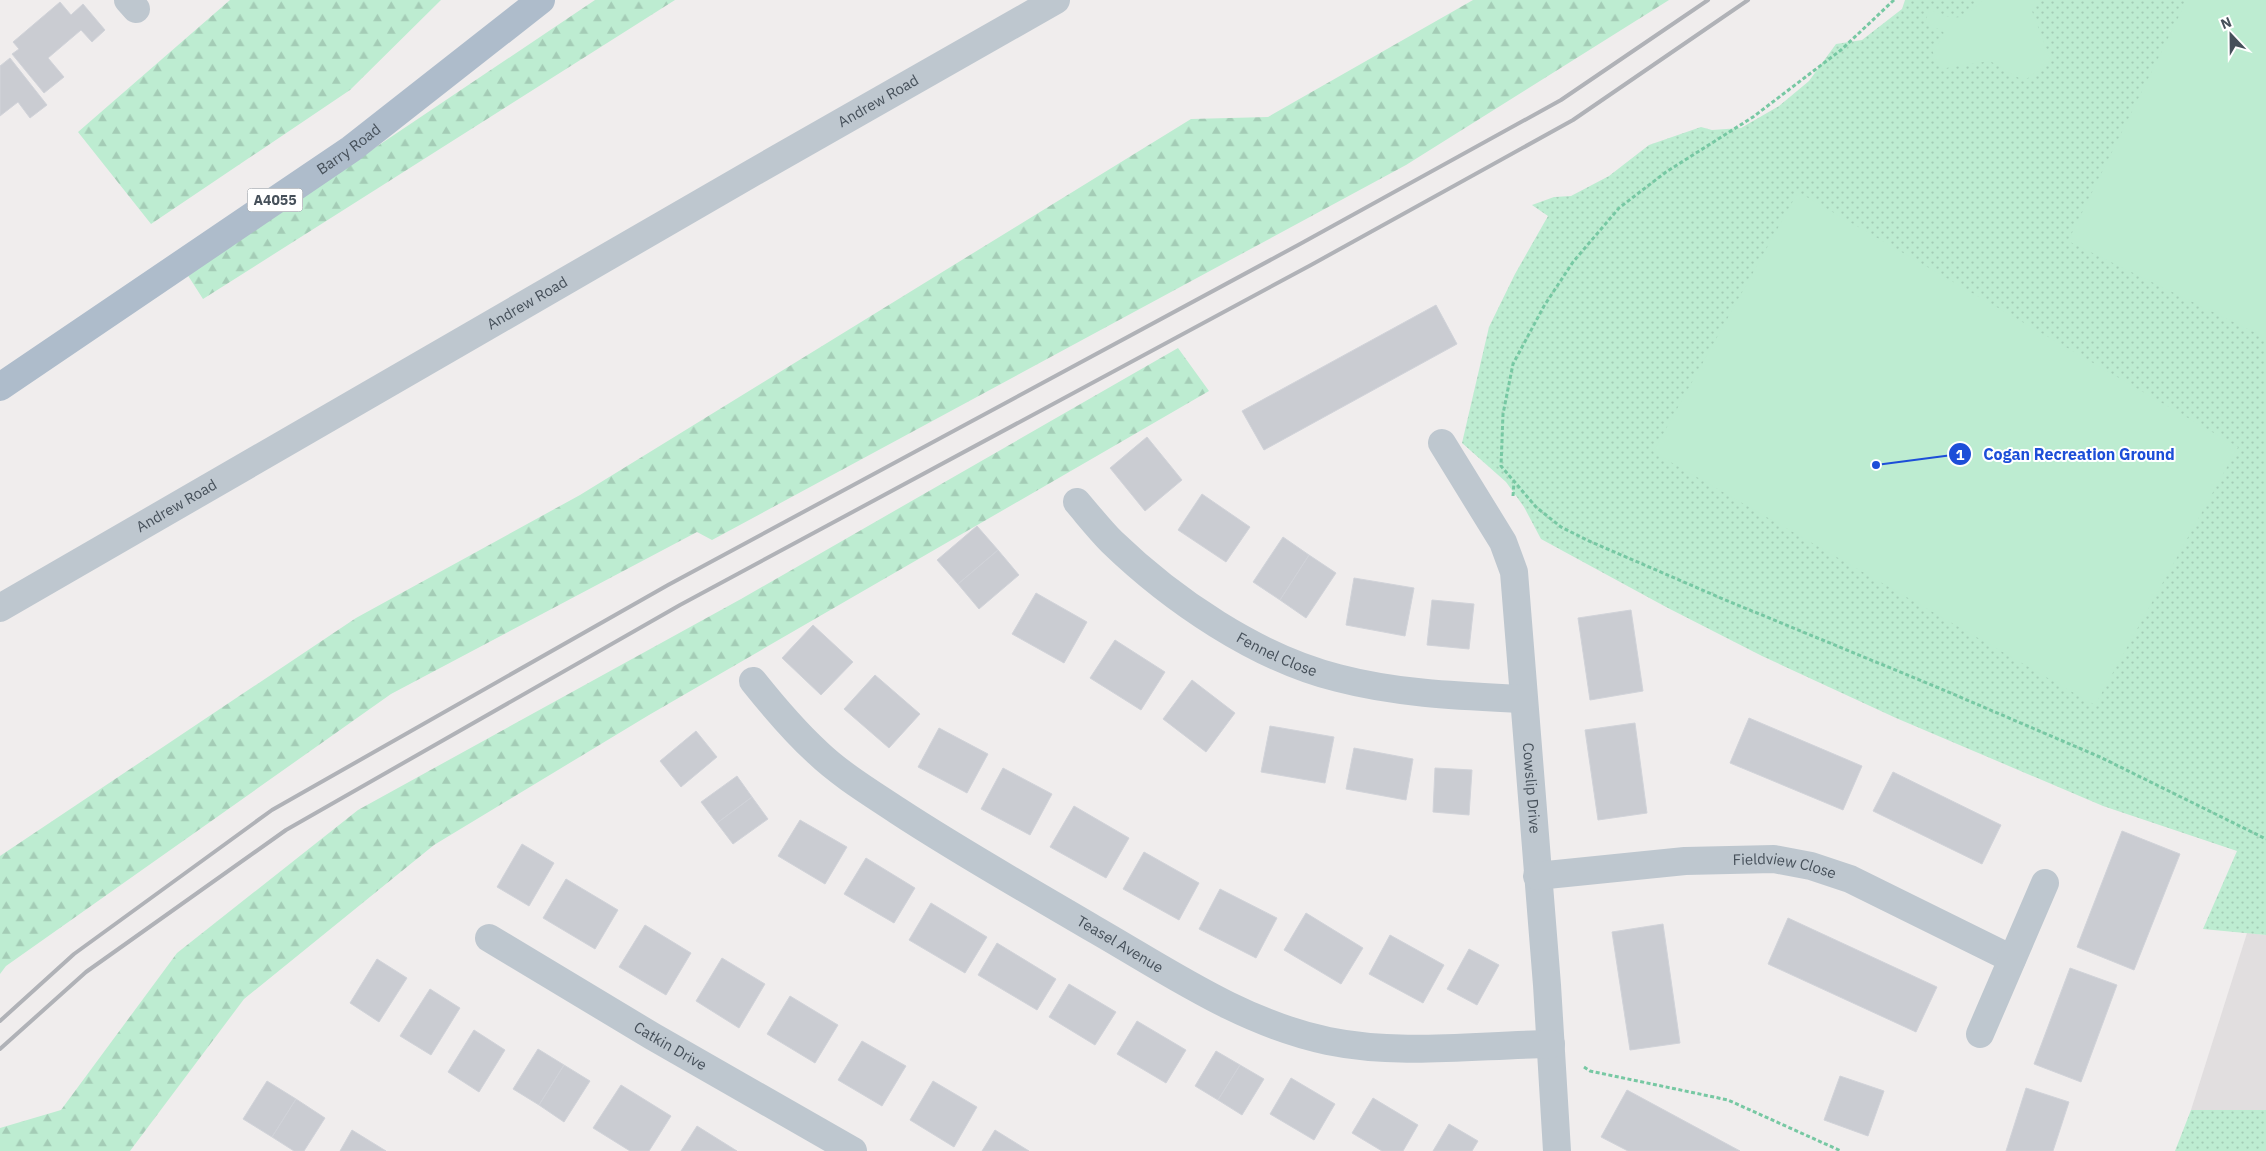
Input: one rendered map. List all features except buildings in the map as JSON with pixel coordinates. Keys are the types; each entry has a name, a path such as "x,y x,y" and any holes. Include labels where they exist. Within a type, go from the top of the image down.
{"main road":[{"name":"Barry Road","path":"0,387 351,149 541,0"}],"street":[{"name":"Andrew Road","path":"0,608 745,177 1056,0"},
{"name":"Cowslip Drive","path":"1442,443 1503,542 1514,572 1551,1044 1557,1151"},
{"name":"Fennel Close","path":"1077,502 1111,541 1144,571 1188,605 1214,622 1289,662 1338,678 1390,688 1446,696 1523,699"},
{"name":"Teasel Avenue","path":"753,681 784,719 818,754 870,793 922,828 1224,1004 1268,1024 1326,1040 1372,1049 1432,1049 1551,1044"},
{"name":"Fieldview Close","path":"1537,876 1685,861 1734,858 1783,860 1811,866 1850,879 2012,960"},
{"path":"1980,1034 2045,883"},
{"name":"Catkin Drive","path":"490,938 652,1036 853,1151"}],"path":[{"path":"1894,0 1841,50 1753,117 1666,172 1619,208 1573,262 1544,306 1513,364 1504,414 1501,466 1536,507 1561,527 1589,541 1714,596 1939,688 2100,757 2266,839"},
{"path":"1551,1044 1590,1071 1728,1100 1841,1151"}],"shaded area":[{"path":"2247,933 2266,935 2266,1110 2191,1110"}],"green space":[{"path":"230,0 441,0 350,90 151,224 78,132"},
{"path":"595,0 675,0 203,299 187,274"},
{"path":"1473,0 1669,0 1406,165 712,540 697,532 391,694 6,966 0,974 0,856 356,618 580,495 1191,119 1268,117"},
{"path":"1905,0 2266,0 2266,935 2203,929 2237,851 2103,806 1896,718 1762,656 1666,607 1541,539 1524,507 1506,482 1462,443 1489,327 1515,274 1548,216 1532,205 1554,197 1571,196 1609,176 1649,145 1701,127 1712,130 1741,128 1779,106 1809,81 1836,44 1862,40 1902,9"},
{"path":"1983,0 2035,0 2032,11 2051,61 2024,81 1990,61 1940,69 1932,50 1946,35 1941,30 1925,24 1929,9 1946,16 1964,16"},
{"path":"2187,0 2266,0 2266,338 2068,241"},
{"path":"1798,192 2238,447 2095,705 1653,452"},
{"path":"1178,348 1209,391 649,715 434,845 244,999 130,1151 0,1151 0,1128 61,1110 177,953 358,810 741,599"},
{"path":"2191,1110 2266,1110 2266,1151 2175,1151"}],"railway":[{"path":"0,1021 74,954 272,810 668,585 1300,244 1561,100 1708,0"},
{"path":"0,1049 86,972 286,830 680,605 1311,265 1573,120 1748,0"}],"place":[{"name":"Cogan Recreation Ground","path":"1876,465"}]}
